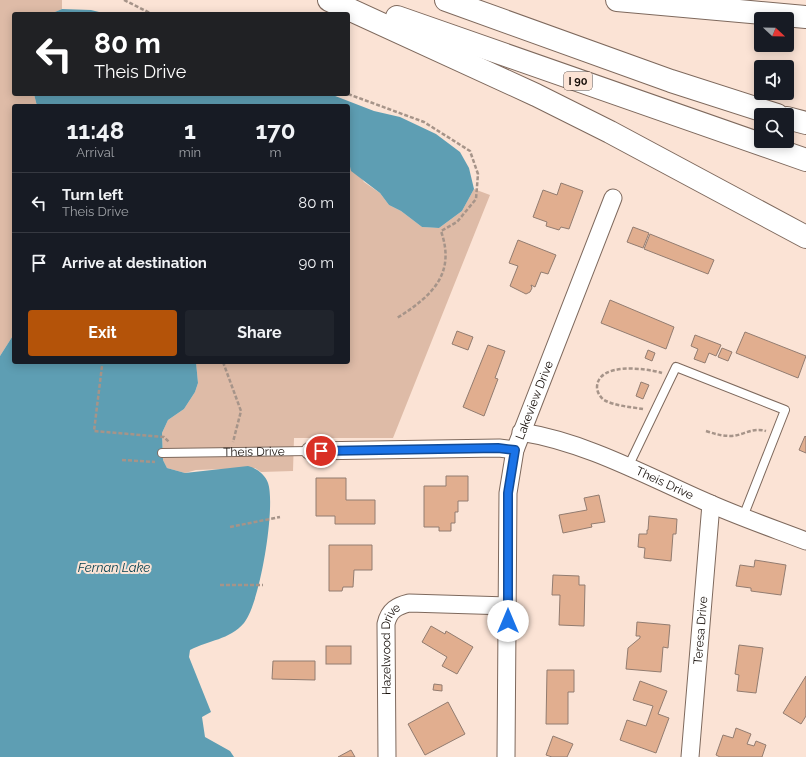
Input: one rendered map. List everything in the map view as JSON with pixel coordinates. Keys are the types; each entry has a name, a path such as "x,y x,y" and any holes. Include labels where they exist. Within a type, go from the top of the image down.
{"highway":[{"path":"329,0 536,95 610,132 806,237"},
{"name":"I 90","path":"351,0 455,38 806,160"},
{"path":"446,0 671,81 755,108"},
{"path":"618,0 806,17"},
{"path":"794,120 806,124"}],"street":[{"name":"Lakeview Drive","path":"506,757 508,493 515,450 613,198"},
{"name":"Theis Drive","path":"521,432 538,435 578,447 628,467 711,504 806,541"},
{"name":"Theis Drive","path":"310,451 498,448 515,450"},
{"name":"Teresa Drive","path":"690,757 711,504"},
{"name":"Hazelwood Drive","path":"387,757 386,624 391,611 409,603 508,606"}],"lane":[{"path":"628,467 676,367 785,410 743,517"},
{"name":"Theis Drive","path":"162,453 310,451"}],"path":[{"path":"124,0 148,12"},
{"path":"350,95 424,122 451,137 470,151 478,174 476,199 457,222 440,231 446,246 447,259 441,278 419,304 397,318"},
{"path":"224,364 241,411 229,452"},
{"path":"102,366 94,430 164,437"},
{"path":"655,411 620,405 603,399 597,391 597,383 601,376 616,369 648,369 672,376"},
{"path":"706,431 718,435 733,436 755,429 775,435"},
{"path":"122,460 156,462"},
{"path":"230,527 280,516"},
{"path":"220,585 262,585"}],"shaded area":[{"path":"0,0 62,0 62,9 55,12 12,12 12,96 34,96 36,104 12,104 12,337 0,356"},
{"path":"350,161 364,182 380,193 389,205 401,211 422,227 439,228 462,211 474,189 490,195 393,438 294,438 293,471 261,472 255,468 196,470 185,473 167,468 163,460 162,433 168,420 184,409 195,392 198,383 196,364 350,364"}],"water":[{"path":"62,9 91,10 99,12 55,12"},
{"path":"34,96 335,96 374,111 400,117 436,134 460,152 469,168 474,189 462,211 439,228 422,227 401,211 389,205 380,193 351,171 350,104 36,104"},
{"name":"Fernan Lake","path":"12,337 12,364 196,364 198,383 195,392 184,409 168,420 162,433 163,460 167,468 185,473 248,466 260,472 267,480 270,495 268,532 261,576 250,612 244,623 238,629 232,633 190,650 189,657 211,712 202,717 205,737 230,751 234,757 0,757 0,356"}],"building":[{"path":"561,183 583,191 569,229 561,227 559,230 546,226 547,222 533,217 543,190 557,195"},
{"path":"633,227 649,233 643,248 627,242"},
{"path":"650,234 714,260 708,274 644,249"},
{"path":"518,240 556,255 548,274 541,272 535,287 531,285 532,288 530,292 526,294 510,286 518,266 509,263"},
{"path":"610,300 674,327 666,349 601,323"},
{"path":"457,331 473,337 468,350 452,344"},
{"path":"745,332 806,356 798,378 736,353"},
{"path":"695,335 721,345 716,356 709,353 705,363 694,359 698,349 691,346"},
{"path":"488,345 505,351 495,378 498,379 484,416 463,407"},
{"path":"722,348 732,352 728,361 718,357"},
{"path":"648,350 655,353 652,361 645,358"},
{"path":"641,382 649,385 643,399 636,396"},
{"path":"805,436 806,437 806,453 799,450"},
{"path":"446,476 468,476 468,501 458,501 458,512 455,512 455,523 451,523 451,531 439,531 439,527 424,527 424,486 446,486"},
{"path":"316,478 346,478 346,500 375,500 375,524 335,524 335,516 316,516"},
{"path":"599,495 605,522 591,524 592,527 563,533 559,515 587,510 584,498"},
{"path":"649,516 677,519 676,534 673,534 671,561 644,558 645,548 638,547 639,534 647,534"},
{"path":"329,545 372,545 372,570 354,570 353,587 343,587 342,591 329,591"},
{"path":"755,560 786,565 781,595 751,591 751,588 736,586 740,565 754,567"},
{"path":"553,575 579,576 579,585 585,585 584,626 559,625 560,595 552,595"},
{"path":"637,622 670,625 668,648 663,647 661,672 626,669 628,648 640,638 640,636 636,636"},
{"path":"431,626 445,634 446,631 473,647 457,674 442,666 447,657 422,642"},
{"path":"739,645 763,648 756,693 737,691 739,675 735,674"},
{"path":"326,646 351,646 351,664 326,664"},
{"path":"273,661 315,661 315,680 272,679"},
{"path":"547,670 574,670 574,692 568,692 568,724 546,724"},
{"path":"806,676 806,716 801,724 783,713"},
{"path":"640,681 667,691 658,714 669,718 656,753 620,740 627,720 646,726 653,706 633,700"},
{"path":"434,684 442,685 442,691 433,690"},
{"path":"448,702 465,734 425,755 408,724"},
{"path":"736,728 751,734 747,744 754,746 756,741 766,745 762,757 720,757 716,755 723,735 733,738"},
{"path":"553,736 573,744 567,757 552,757 546,755"},
{"path":"351,750 355,757 338,757"}],"route":[{"path":"321,451 498,448 515,450 508,493 508,621"}]}
